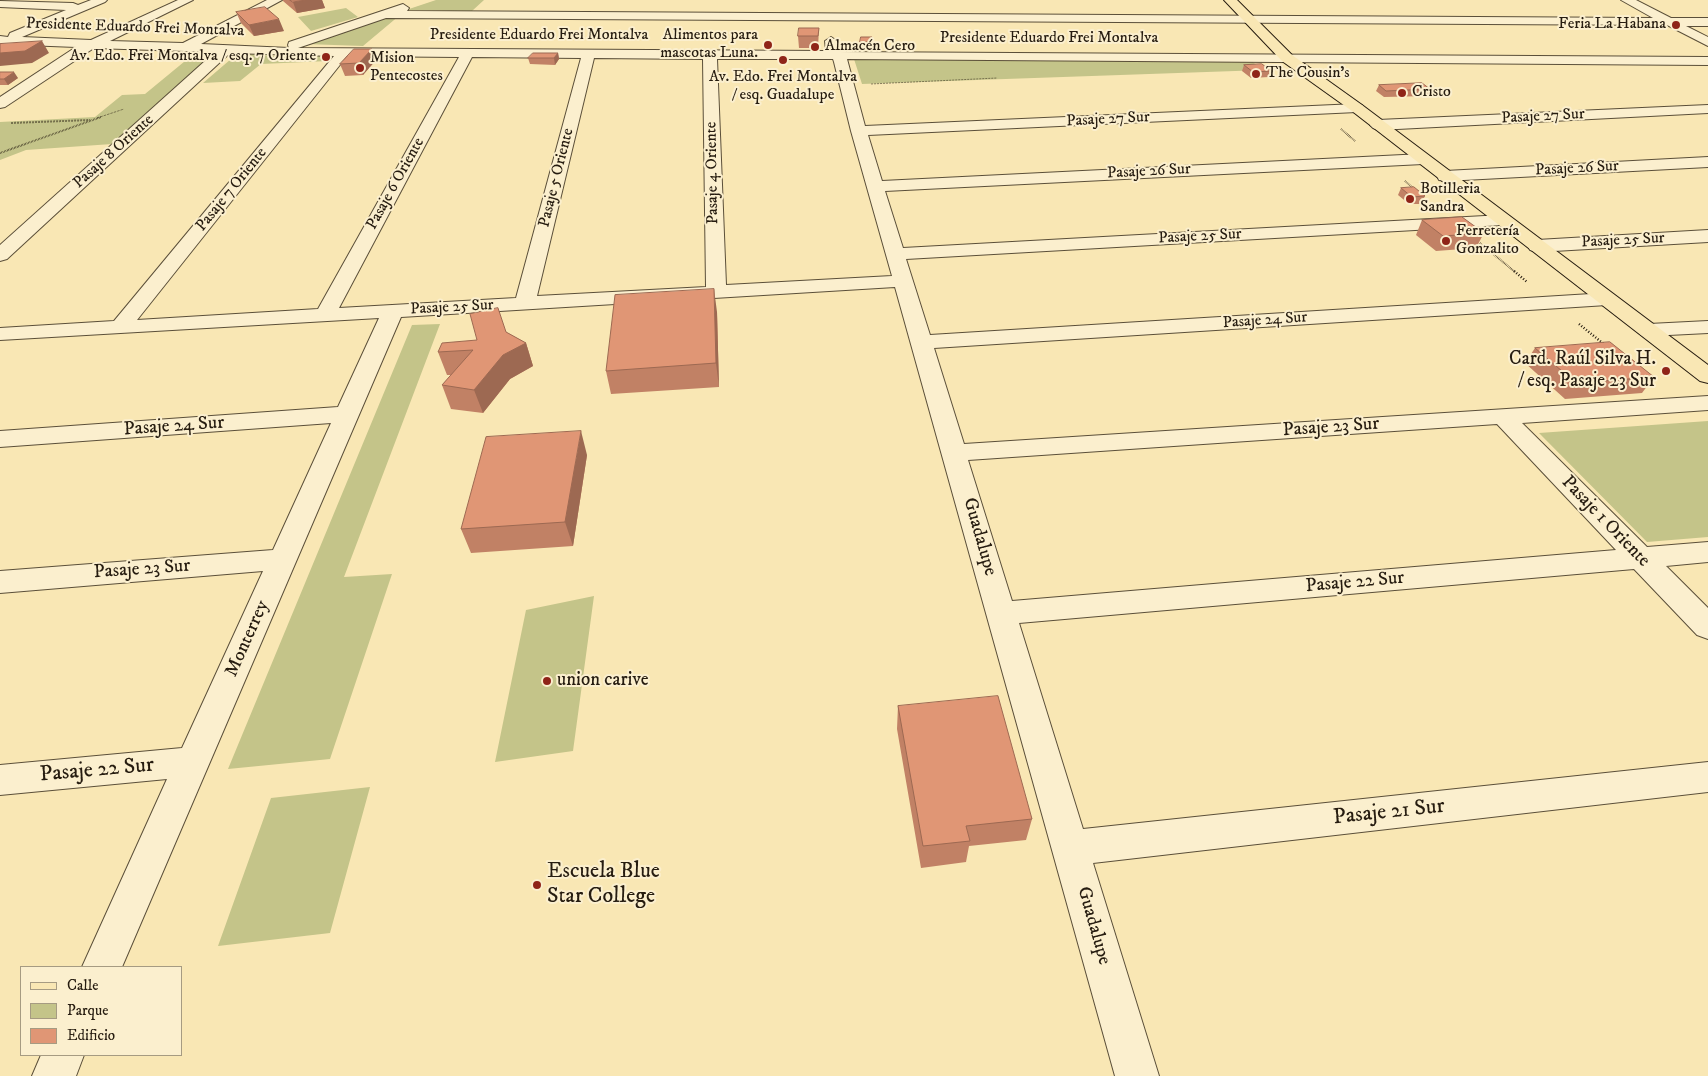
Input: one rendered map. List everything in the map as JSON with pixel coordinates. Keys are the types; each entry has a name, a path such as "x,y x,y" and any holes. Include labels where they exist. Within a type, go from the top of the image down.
{"main road":[{"path":"1230,0 1286,58 1357,108 1708,376"}],"street":[{"path":"3,40 101,0"},
{"path":"0,104 82,49 187,0"},
{"path":"186,47 276,0"},
{"path":"563,53 601,0"},
{"path":"1627,0 1708,42"},
{"path":"276,51 419,3"},
{"path":"0,4 82,8"},
{"path":"1408,10 1437,31"},
{"path":"385,14 590,15 834,12 998,13 1247,19 1708,22"},
{"name":"Guadalupe","path":"834,12 830,49 841,61 859,131 1137,1076"},
{"path":"998,13 1010,56"},
{"name":"Presidente Eduardo Frei Montalva","path":"3,40 344,52 1708,61"},
{"path":"1460,48 1476,59"},
{"name":"Pasaje 8 Oriente","path":"0,255 227,49"},
{"name":"Pasaje 7 Oriente","path":"120,327 344,52"},
{"name":"Pasaje 6 Oriente","path":"325,315 468,53"},
{"name":"Pasaje 5 Oriente","path":"524,304 588,54"},
{"name":"Pasaje 4 Oriente","path":"710,54 716,292"},
{"name":"Pasaje 27 Sur","path":"859,131 1357,108"},
{"name":"Pasaje 27 Sur","path":"1378,125 1708,109"},
{"name":"Pasaje 26 Sur","path":"876,186 1423,159"},
{"name":"Pasaje 26 Sur","path":"1445,176 1708,162"},
{"name":"Pasaje 25 Sur","path":"0,334 716,292 900,268 1504,220"},
{"name":"Pasaje 25 Sur","path":"1537,246 1708,236"},
{"name":"Pasaje 24 Sur","path":"922,342 1607,299"},
{"name":"Monterrey","path":"102,966 394,311"},
{"path":"1649,330 1708,327"},
{"name":"Pasaje 23 Sur","path":"954,454 1708,403"},
{"name":"Pasaje 24 Sur","path":"0,439 348,414"},
{"name":"Pasaje 1 Oriente","path":"1502,416 1708,627"},
{"name":"Pasaje 22 Sur","path":"1001,613 1708,552"},
{"name":"Pasaje 23 Sur","path":"0,582 283,559"},
{"name":"Pasaje 22 Sur","path":"0,780 193,762"},
{"name":"Pasaje 21 Sur","path":"1070,848 1708,777"}],"path":[{"path":"0,153 130,107"},
{"path":"1318,110 1612,350"},
{"path":"9,123 90,120"}],"green space":[{"path":"436,0 484,0 472,11 406,10"},
{"path":"346,8 358,17 311,31 298,17"},
{"path":"392,15 400,15 363,46 305,44"},
{"path":"196,52 216,53 112,144 26,150 0,160 0,122 95,117 122,95 145,94"},
{"path":"238,53 276,56 332,56 328,61 261,64 240,81 203,83"},
{"path":"854,59 1251,61 1264,70 862,84"},
{"path":"440,324 344,577 392,574 330,759 228,769 412,325"},
{"path":"1708,421 1708,537 1647,542 1539,433"},
{"name":"union carive","path":"594,596 573,751 495,762 526,610"},
{"path":"370,787 330,933 218,946 271,798"}],"building":[{"path":"290,0 306,0 293,2"},
{"path":"265,7 279,19 249,25 236,12"},
{"path":"799,28 819,28 818,36 798,36"},
{"path":"861,37 872,37 872,42 860,42"},
{"path":"42,41 25,51 0,53 0,44"},
{"path":"354,49 372,49 359,63 340,64"},
{"path":"533,53 558,53 554,58 528,58"},
{"path":"1262,64 1271,71 1253,72 1244,65"},
{"path":"0,72 14,72 4,79 0,79"},
{"path":"1422,83 1430,89 1386,91 1379,85"},
{"path":"1414,187 1425,196 1412,197 1401,188"},
{"path":"1462,217 1484,233 1443,236 1422,220"},
{"path":"714,289 716,363 606,371 615,295"},
{"path":"498,308 506,332 526,343 503,355 474,390 442,385 473,350 438,352 442,343 477,340 470,314"},
{"path":"1610,342 1654,377 1576,383 1535,348"},
{"path":"581,431 565,522 461,529 486,437"},
{"path":"998,696 1032,819 966,826 970,841 923,846 898,706"}],"place":[{"name":"Feria La Habana","path":"1676,25"},
{"name":"Alimentos para mascotas Luna.","path":"768,45"},
{"name":"Almacén Cero","path":"815,47"},
{"name":"Av. Edo. Frei Montalva / esq. 7 Oriente","path":"326,57"},
{"name":"Av. Edo. Frei Montalva / esq. Guadalupe","path":"783,60"},
{"name":"Mision Pentecostes","path":"360,68"},
{"name":"The Cousin's","path":"1256,74"},
{"name":"Cristo","path":"1402,93"},
{"name":"Botilleria Sandra","path":"1410,199"},
{"name":"Ferretería Gonzalito","path":"1446,241"},
{"name":"Card. Raúl Silva H. / esq. Pasaje 23 Sur","path":"1666,371"},
{"name":"union carive","path":"547,681"},
{"name":"Escuela Blue Star College","path":"537,885"}]}
